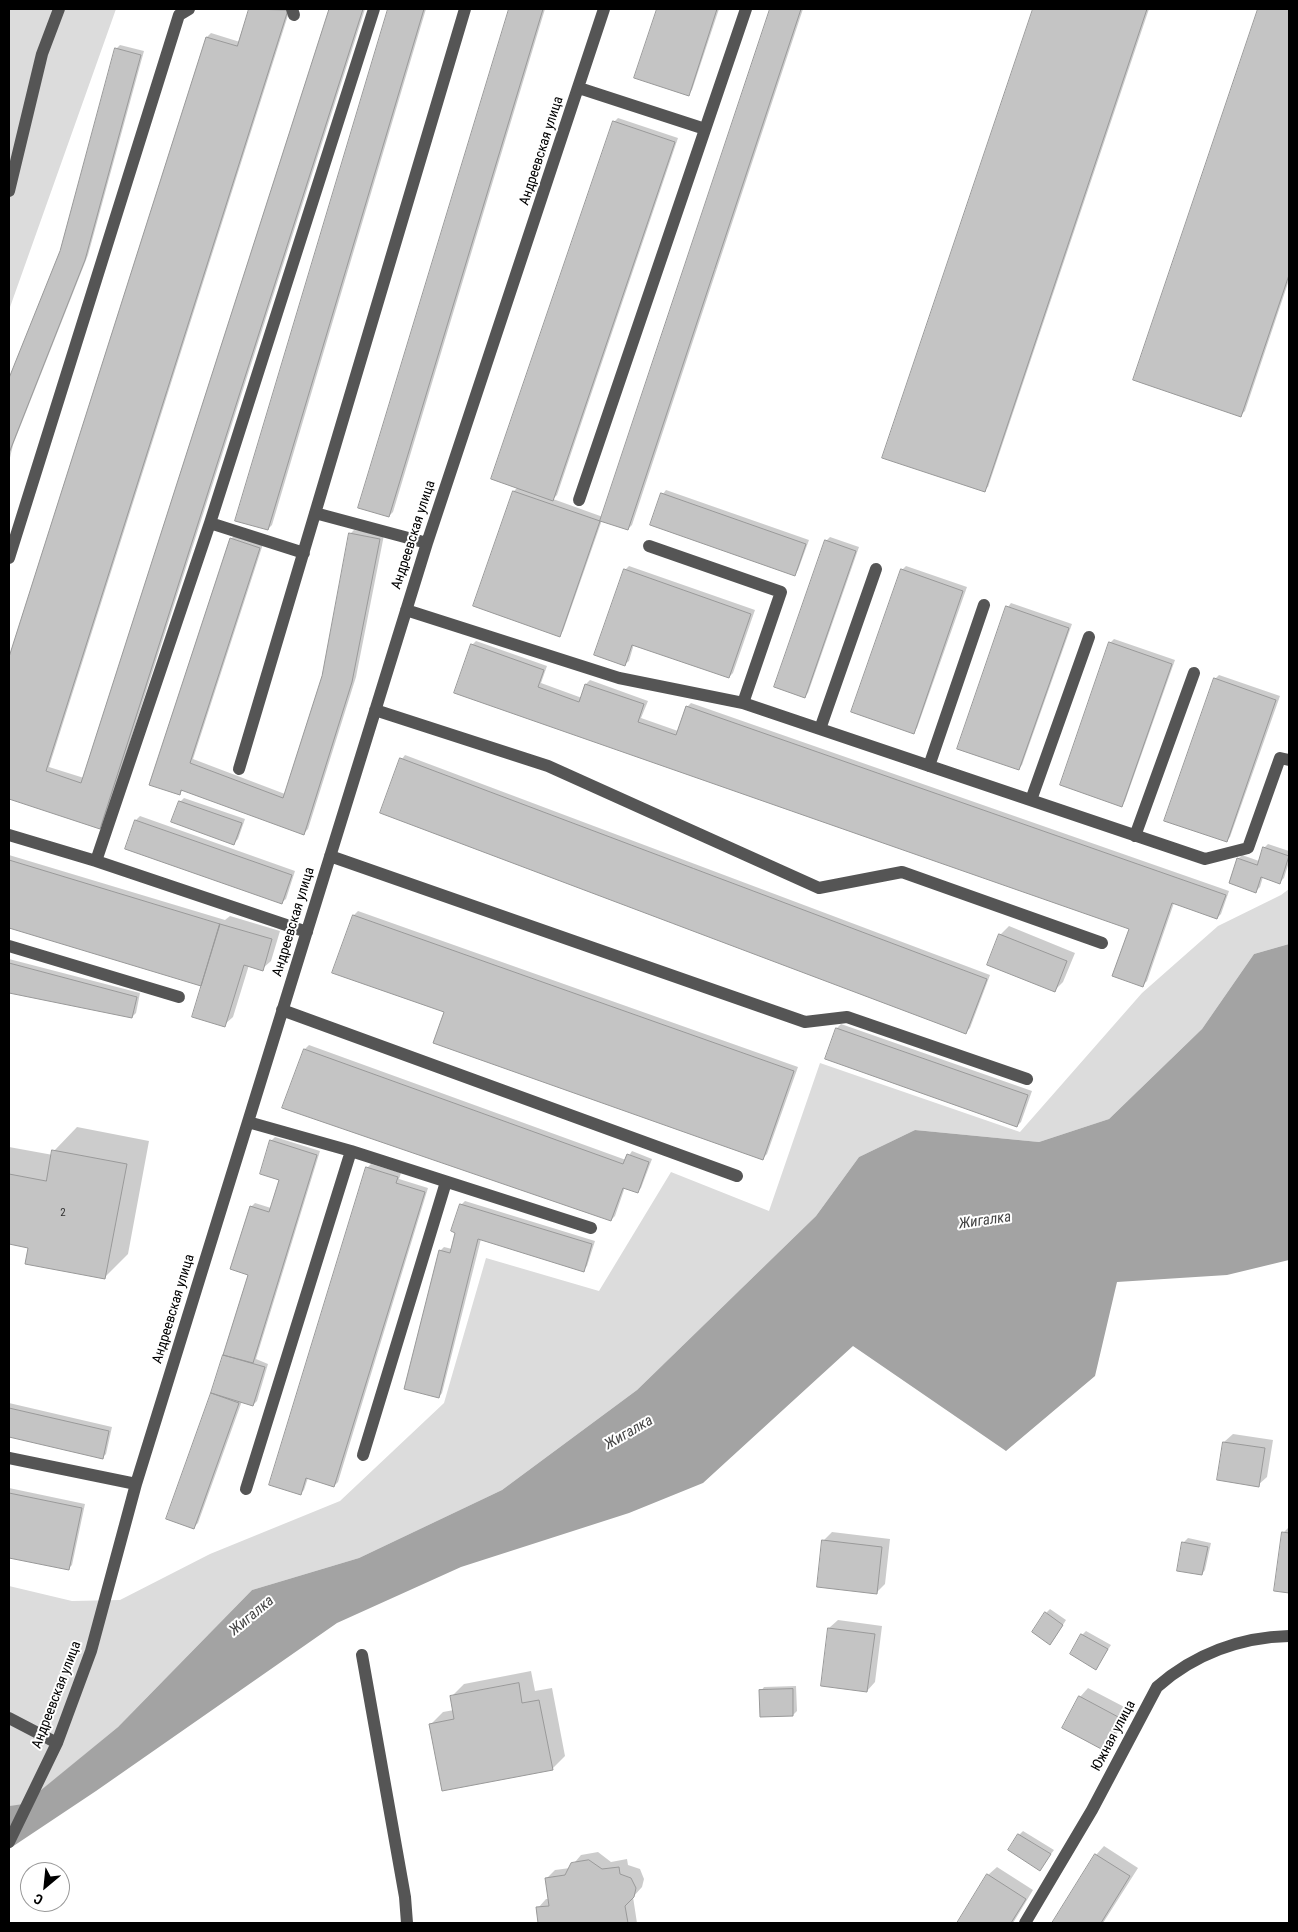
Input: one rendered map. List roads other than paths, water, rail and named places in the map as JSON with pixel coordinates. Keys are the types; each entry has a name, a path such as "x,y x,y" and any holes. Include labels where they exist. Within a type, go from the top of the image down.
{"street":[{"path":"9,191 42,54 59,9"},
{"path":"9,558 179,15 190,9"},
{"path":"96,861 210,524 374,9"},
{"path":"240,769 465,9"},
{"name":"Андреевская улица","path":"9,1842 57,1743 91,1651 136,1484 426,543 604,9"},
{"path":"579,500 746,9"},
{"path":"579,88 706,129"},
{"path":"315,513 426,543"},
{"path":"210,524 304,553"},
{"path":"649,546 781,592 743,704"},
{"path":"820,729 876,569"},
{"path":"929,766 984,606"},
{"path":"406,610 619,678 743,704 1205,859 1248,848 1280,758 1289,760"},
{"path":"1030,800 1089,637"},
{"path":"1135,836 1194,673"},
{"path":"375,710 548,766 819,888 902,872 1102,943"},
{"path":"9,835 96,861 307,932"},
{"path":"330,856 805,1022 847,1017 1027,1079"},
{"path":"9,946 179,997"},
{"path":"282,1010 737,1176"},
{"path":"248,1122 351,1152 591,1228"},
{"path":"246,1490 351,1152"},
{"path":"363,1455 446,1182"},
{"path":"9,1458 136,1484"},
{"name":"Южная улица","path":"1025,1923 1092,1810 1157,1687 1178,1670 1222,1648 1245,1640 1267,1636 1289,1636"},
{"path":"362,1655 405,1898 407,1923"},
{"path":"9,1718 57,1743"}],"water":[{"name":"Жигалка","path":"1289,944 1289,1260 1227,1275 1117,1282 1095,1376 1006,1451 853,1346 703,1483 629,1513 461,1567 337,1623 96,1791 9,1849 9,1806 24,1804 118,1727 252,1590 359,1558 502,1490 637,1390 816,1216 859,1157 915,1130 1039,1142 1109,1119 1202,1029 1254,954"}]}
